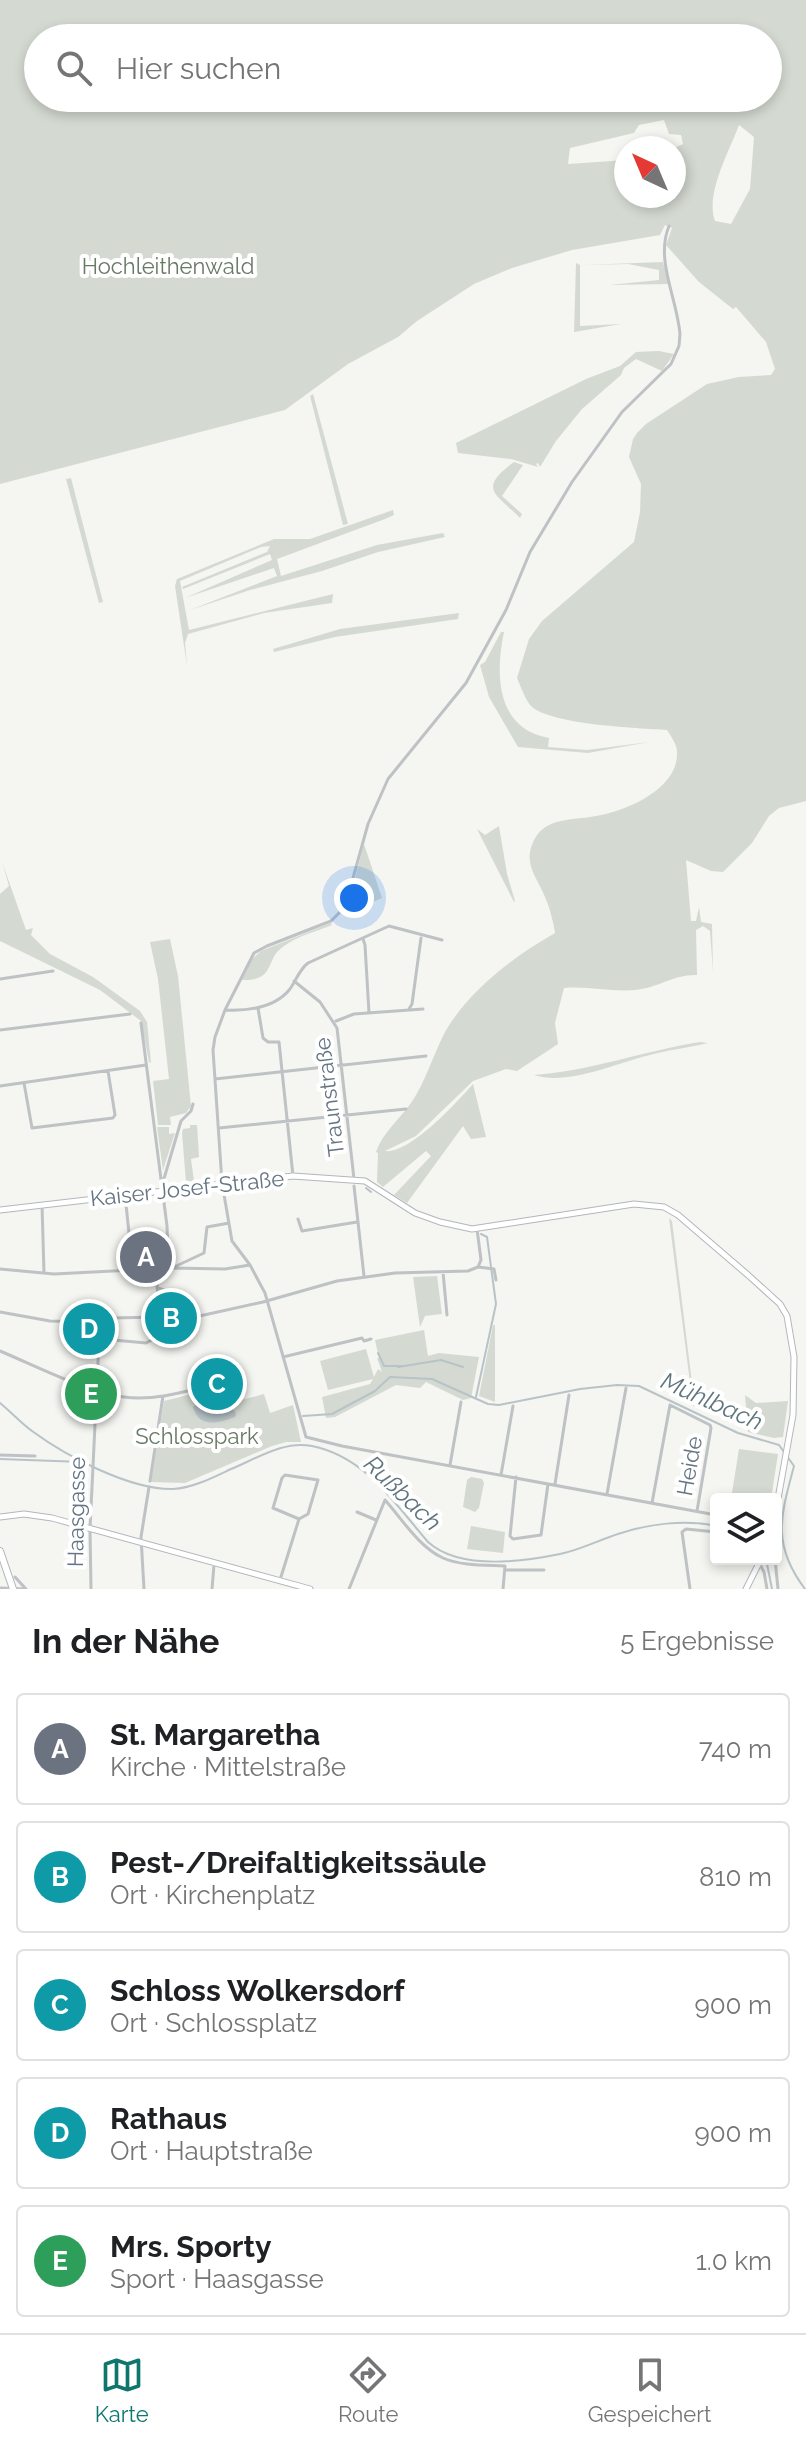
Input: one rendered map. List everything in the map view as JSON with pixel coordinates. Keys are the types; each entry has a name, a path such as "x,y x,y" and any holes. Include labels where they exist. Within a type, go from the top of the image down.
{"main road":[{"path":"0,1551 12,1588"}],"street":[{"path":"669,226 663,245 664,255 680,334 673,360 622,412 593,449 530,552 506,610 466,683 388,779 373,810 351,891 342,912 331,921 254,953 225,1010 214,1040 215,1079 222,1183 232,1241 250,1265 268,1300 305,1435 342,1446 710,1514"},
{"path":"225,1010 258,1008 277,1000 308,963 389,926 442,940"},
{"path":"409,1009 419,961 419,936"},
{"path":"363,939 369,1013"},
{"path":"0,979 53,971"},
{"name":"Traunstraße","path":"294,981 320,1002 335,1021 364,1276"},
{"path":"258,1008 263,1038 268,1042 279,1042 293,1176"},
{"path":"335,1021 350,1015 423,1009"},
{"path":"0,1030 130,1014"},
{"path":"141,1023 163,1182 168,1242 157,1288 167,1334"},
{"path":"215,1079 426,1056"},
{"path":"0,1086 146,1065"},
{"path":"24,1083 32,1128 111,1119 115,1114 108,1071"},
{"path":"163,1182 181,1121 191,1111 193,1104"},
{"path":"218,1128 406,1109"},
{"name":"Kaiser Josef-Straße","path":"0,1210 293,1176 373,1185 400,1206 425,1217 477,1229"},
{"path":"125,1195 132,1262"},
{"path":"76,1322 79,1336 143,1343 199,1316 337,1281 395,1273 473,1271 481,1260 477,1229 641,1204 664,1207 678,1215 785,1311 794,1357 793,1415 779,1493"},
{"path":"42,1205 44,1274"},
{"path":"298,1219 302,1231 357,1222"},
{"path":"172,1268 204,1253 207,1227 229,1223"},
{"path":"0,1269 44,1274 172,1268 225,1269 250,1265"},
{"path":"478,1267 489,1268 496,1280"},
{"path":"443,1272 447,1315"},
{"path":"157,1288 165,1290 182,1309 199,1316"},
{"path":"0,1312 50,1321 76,1322 162,1317"},
{"path":"110,1341 111,1320"},
{"path":"283,1357 362,1338 364,1341 371,1339"},
{"name":"Haasgasse","path":"91,1589 90,1529 99,1340"},
{"path":"0,1351 96,1389 127,1397 163,1396 211,1385"},
{"path":"607,1494 626,1388"},
{"path":"555,1484 569,1395"},
{"path":"150,1481 163,1396"},
{"path":"450,1465 461,1402"},
{"name":"Heide","path":"652,1503 670,1405 711,1428 697,1512"},
{"path":"501,1475 513,1406"},
{"path":"0,1455 35,1456"},
{"path":"280,1580 299,1519 308,1514 319,1479 293,1475 282,1478 273,1508 299,1519"},
{"path":"516,1477 510,1536 513,1539 541,1535 549,1483"},
{"path":"144,1589 141,1541 149,1487"},
{"path":"349,1589 385,1500 437,1555 454,1561 544,1570"},
{"path":"357,1512 376,1520"},
{"path":"0,1517 35,1515 280,1580 287,1586 310,1589"},
{"path":"690,1589 682,1532 686,1529 710,1531"},
{"path":"212,1589 215,1562"},
{"path":"746,1589 758,1565"},
{"path":"761,1565 767,1589"},
{"path":"776,1565 778,1589"},
{"path":"503,1589 505,1568"},
{"path":"15,1577 25,1589"},
{"path":"0,1588 25,1589"}],"green space":[{"name":"Hochleithenwald","path":"0,0 806,0 806,801 779,808 769,816 752,843 723,872 711,871 686,860 691,921 696,921 699,907 701,922 712,924 713,972 710,931 703,926 696,930 697,975 635,990 564,988 555,1023 558,1044 517,1071 506,1069 473,1081 416,1136 385,1151 395,1150 419,1136 473,1084 486,1137 471,1139 463,1126 407,1203 394,1195 431,1156 426,1151 383,1187 377,1182 376,1152 379,1145 416,1095 443,1036 464,1005 507,965 555,933 531,865 530,852 537,836 550,824 596,816 635,803 660,787 675,765 677,749 667,730 575,721 541,712 531,706 517,678 529,639 542,621 634,542 641,484 629,457 637,433 707,384 739,377 771,375 775,369 766,342 736,307 733,309 699,282 666,245 672,228 665,225 660,235 572,250 512,268 474,284 398,337 348,364 285,410 0,484","holes":["739,125 754,137 750,189 731,224 715,221 713,198"]},
{"path":"663,262 669,284 609,285 659,280 659,270 628,264 583,265"},
{"path":"576,263 580,265 580,326 621,324 574,332"},
{"path":"636,352 674,354 662,371 636,359 624,368 621,375 582,409 540,467 538,463 538,467 511,459 458,453 456,443 586,379 620,366"},
{"path":"313,394 348,524 343,525 310,396"},
{"path":"514,462 523,465 502,496 522,514 520,518 498,497 493,486 502,471"},
{"path":"71,478 103,602 99,603 66,479"},
{"path":"393,510 394,515 385,519 277,559 281,576 377,545 443,533 445,537 378,552 190,610 277,576 274,568 185,598 272,560 270,554 182,587 267,552 270,546 180,581 189,630 333,594 332,603 264,613 188,634 185,643 187,666 175,586 177,579 274,539 310,539"},
{"path":"459,613 458,619 335,637 274,652 273,649 340,629"},
{"path":"501,632 504,632 500,682 509,712 518,724 531,733 549,738 548,747 587,750 649,742 588,753 518,747 489,697 480,665 485,662"},
{"path":"499,826 514,902 477,829 485,835"},
{"path":"364,844 382,898 350,912 348,906"},
{"path":"2,862 26,930 33,928 31,935 50,954 93,977 140,1011 147,1022 151,1063 141,1021 100,990 0,941 0,894 9,886"},
{"path":"331,923 284,946 261,977 242,980 250,961 261,951"},
{"path":"170,939 178,976 191,1106 186,1113 170,1117 171,1125 158,1125 153,1081 169,1079 158,979 150,942"},
{"path":"700,1042 708,1043 575,1076 547,1078 534,1075 576,1069"},
{"path":"190,1125 197,1125 199,1157 191,1159 194,1181 186,1182 182,1133"},
{"path":"157,1127 169,1127 169,1134 175,1133 163,1170"},
{"path":"669,1218 672,1221 695,1407 693,1406"},
{"path":"437,1276 442,1314 425,1316 420,1327 413,1277"},
{"path":"160,1291 182,1311 194,1314 169,1328"},
{"path":"495,1325 495,1402 479,1396"},
{"path":"424,1330 428,1356 439,1353 479,1357 471,1398 463,1400 426,1382 420,1388 396,1385 335,1417 326,1418 322,1397 370,1384 373,1379 328,1390 320,1361 366,1349 374,1377 378,1369 382,1372 375,1340"},
{"name":"Schlosspark","path":"208,1390 212,1399 218,1402 264,1394 270,1413 293,1405 301,1442 272,1446 185,1483 151,1482 164,1401"},
{"path":"745,1395 756,1403 788,1401 783,1437 748,1432"},
{"path":"739,1449 778,1454 772,1493 732,1493"},
{"path":"471,1477 482,1479 484,1483 479,1508 475,1512 463,1507 467,1480"},
{"path":"471,1526 505,1532 503,1553 467,1549"}],"shaded area":[{"path":"206,1399 217,1404 229,1401 235,1417 216,1422 200,1419 193,1407"}],"waterway":[{"path":"366,1188 371,1192"},
{"path":"476,1397 496,1304 487,1237 481,1234"},
{"path":"378,1353 384,1366 402,1366"},
{"path":"398,1367 441,1360 463,1367"},
{"name":"Mühlbach","path":"303,1416 332,1414 375,1391 390,1377 432,1379 488,1404 499,1405 580,1389 639,1386 738,1433 779,1445 794,1466 785,1500 783,1543 794,1573 805,1589"},
{"name":"Rußbach","path":"0,1403 32,1431 80,1461 118,1478 156,1488 173,1489 196,1484 291,1446 312,1446 331,1452 364,1471 428,1542 441,1551 473,1560 509,1561 560,1554 654,1525 710,1525"},
{"path":"0,1459 83,1462"},
{"name":"Rußbach","path":"767,1565 772,1589"}],"place":[{"name":"St. Margaretha","path":"146,1257"},
{"name":"Pest-/Dreifaltigkeitssäule","path":"171,1318"},
{"name":"Rathaus","path":"89,1329"},
{"name":"Schloss Wolkersdorf","path":"217,1384"},
{"name":"Mrs. Sporty","path":"91,1394"}]}
